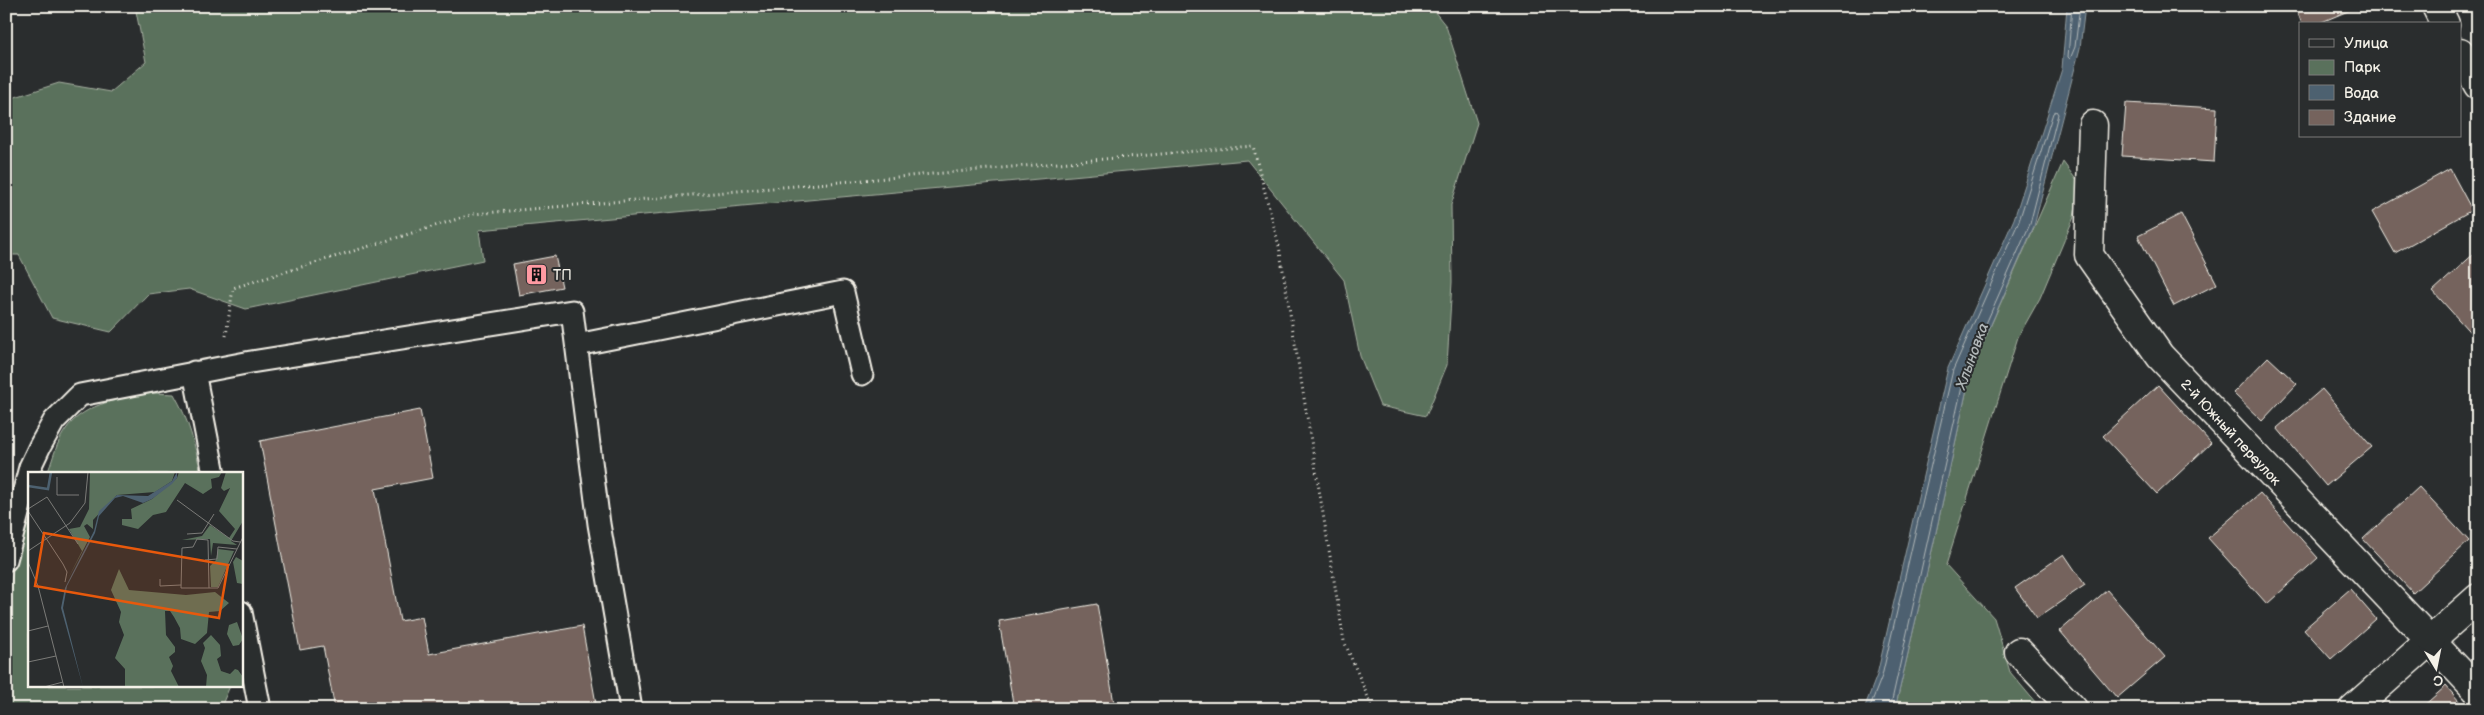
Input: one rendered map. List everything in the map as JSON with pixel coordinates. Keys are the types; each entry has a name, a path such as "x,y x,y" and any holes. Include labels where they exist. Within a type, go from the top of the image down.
{"street":[{"path":"2436,6 2444,22"},
{"path":"2462,56 2478,85"},
{"name":"2-й Южный переулок","path":"2093,125 2090,255 2160,356 2478,691"},
{"path":"2353,709 2478,598"},
{"path":"2019,652 2073,709"}],"lane":[{"path":"576,345 843,292 862,374"},
{"path":"29,472 54,421 80,395 194,372 572,311 599,524 631,709"},
{"path":"194,372 214,472"},
{"path":"6,560 28,475"},
{"path":"242,617 260,709"}],"path":[{"path":"194,372 224,348 234,288 474,214 1253,146 1279,246 1344,641 1373,709"}],"green space":[{"path":"135,6 1430,6 1446,26 1477,123 1451,205 1452,282 1447,365 1426,416 1380,406 1360,356 1344,280 1247,160 479,230 483,260 246,309 189,289 148,294 111,332 52,318 19,255 6,255 6,100 59,83 111,92 146,62"},
{"path":"2063,162 2080,185 2074,217 2040,298 2018,337 1946,565 1994,618 2010,672 2041,709 1895,709 1971,370"},
{"path":"152,393 174,394 184,413 191,433 201,472 48,472 61,437 78,417 101,404"},
{"path":"28,525 28,688 229,688 220,709 6,709 6,610 15,558"}],"water":[{"name":"Хлыновка","path":"2067,6 2085,6 2080,48 2034,226 1971,370 1895,709 1864,709 1877,675 1948,368 2014,219 2062,69"}],"building":[{"path":"2295,6 2360,6 2322,22 2301,22"},
{"path":"2126,103 2217,108 2214,162 2122,156"},
{"path":"2450,169 2472,210 2395,253 2372,212"},
{"path":"2181,214 2217,284 2174,306 2138,236"},
{"path":"2478,250 2478,338 2476,339 2433,291"},
{"name":"ТП","path":"555,256 562,287 519,295 513,264"},
{"path":"2268,357 2297,384 2262,421 2233,393"},
{"path":"2158,385 2211,443 2157,494 2103,436"},
{"path":"2322,389 2372,447 2326,486 2277,428"},
{"path":"420,410 433,478 375,489 400,621 422,617 429,654 582,626 597,709 335,709 323,646 300,650 260,441"},
{"path":"2419,487 2469,541 2413,593 2363,539"},
{"path":"2260,493 2318,558 2267,604 2208,538"},
{"path":"2064,554 2085,585 2037,618 2015,588"},
{"path":"2350,589 2376,619 2331,659 2304,629"},
{"path":"2107,590 2165,657 2117,698 2060,631"},
{"path":"1097,604 1115,709 1014,709 999,621"},
{"path":"2446,686 2466,709 2420,709"}],"place":[{"name":"ТП","path":"537,275"}]}
